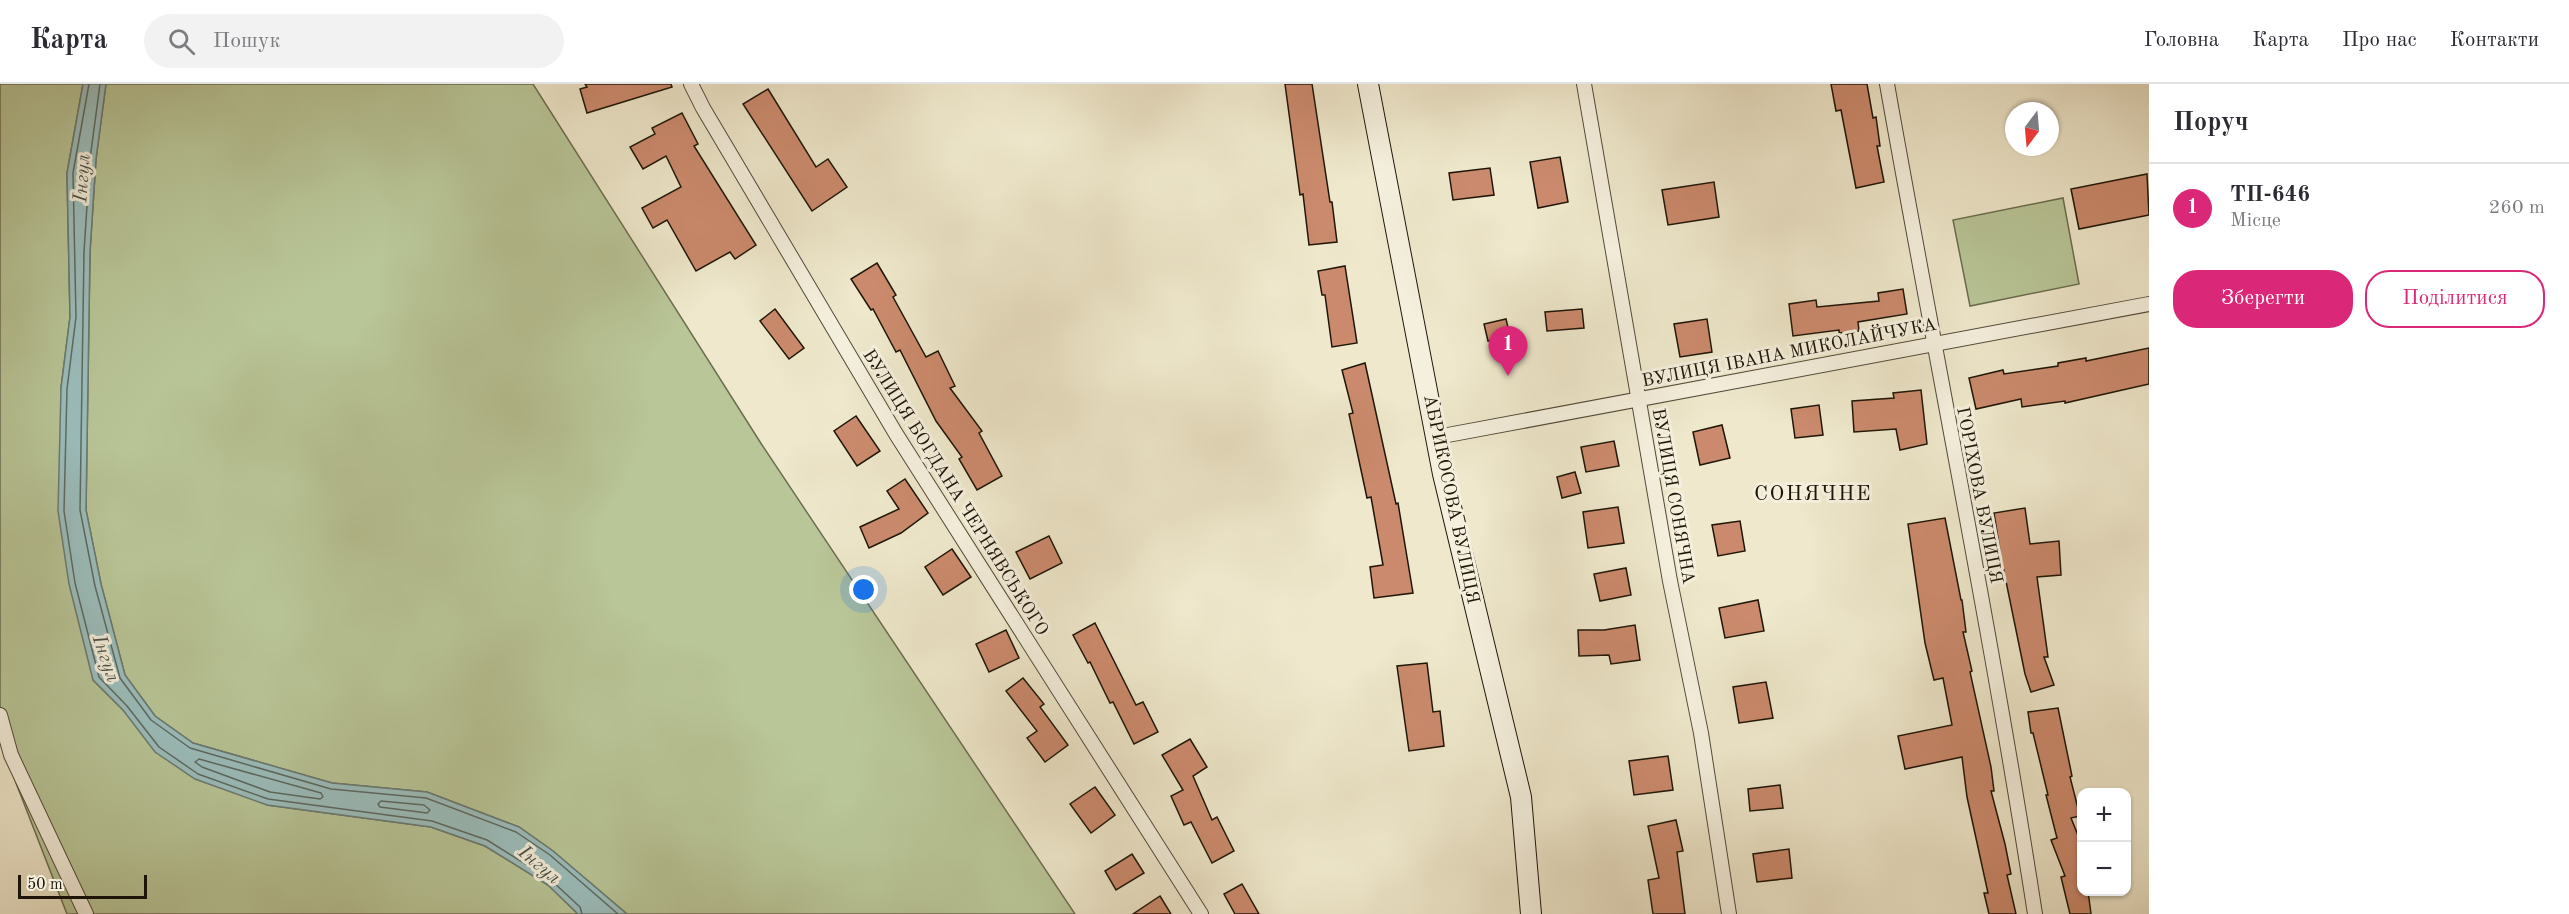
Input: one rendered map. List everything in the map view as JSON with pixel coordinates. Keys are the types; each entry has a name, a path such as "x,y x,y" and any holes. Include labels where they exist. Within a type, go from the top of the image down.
{"street":[{"name":"ВУЛИЦЯ БОГДАНА ЧЕРНЯВСЬКОГО","path":"691,84 896,434 1201,914"},
{"name":"АБРИКОСОВА ВУЛИЦЯ","path":"1368,84 1437,437 1521,797 1531,914"},
{"name":"ВУЛИЦЯ СОНЯЧНА","path":"1584,84 1670,581 1701,733 1729,914"},
{"name":"ГОРІХОВА ВУЛИЦЯ","path":"1887,84 2008,742 2035,914"},
{"name":"ВУЛИЦЯ ІВАНА МИКОЛАЙЧУКА","path":"1437,437 2149,304"},
{"path":"0,715 11,755 86,914"}],"green space":[{"path":"0,84 83,84 67,173 70,317 61,388 93,680 123,710 267,805 431,827 485,846 548,885 578,914 67,914 16,783 0,732"},
{"path":"106,84 533,84 762,445 1075,914 627,914 553,851 519,827 427,792 332,783 193,743 155,716 125,675 101,584 86,510 90,252 96,159"},
{"path":"2063,198 2079,284 1970,306 1953,220"}],"water":[{"name":"Інгул","path":"83,84 106,84 96,159 90,252 86,510 101,584 125,675 155,716 193,743 332,783 427,792 519,827 553,851 627,914 578,914 548,885 485,846 431,827 267,805 195,779 155,752 123,710 93,680 69,584 58,511 61,388 70,317 67,173"}],"building":[{"path":"585,84 671,84 672,87 587,113 580,89 587,87"},
{"path":"1285,84 1312,84 1337,242 1309,245"},
{"path":"1831,84 1867,84 1873,118 1876,117 1880,146 1877,146 1884,182 1856,188 1841,110 1836,111"},
{"path":"768,89 816,167 828,159 847,187 812,211 743,104"},
{"path":"682,113 698,144 694,146 756,245 735,259 730,252 696,271 667,220 653,228 642,208 681,187 666,156 643,169 630,147 655,134 652,128"},
{"path":"1560,157 1568,202 1538,208 1530,162"},
{"path":"1490,168 1494,195 1453,200 1449,173"},
{"path":"2147,174 2149,215 2079,229 2071,189"},
{"path":"1714,182 1719,217 1668,225 1662,190"},
{"path":"877,263 896,295 893,297 926,357 938,351 955,386 950,388 982,431 979,433 1002,476 977,490 959,459 962,457 936,421 900,350 896,352 873,309 871,310 851,279"},
{"path":"1345,266 1357,343 1332,347 1325,295 1322,295 1318,271"},
{"path":"1903,289 1907,314 1858,322 1859,331 1839,333 1839,330 1793,336 1789,304 1816,300 1817,307 1879,301 1878,293"},
{"path":"775,309 804,348 789,359 760,321"},
{"path":"1582,309 1584,328 1547,331 1545,312"},
{"path":"1506,319 1510,336 1488,341 1484,324"},
{"path":"1707,319 1712,352 1680,357 1674,324"},
{"path":"2149,348 2149,384 2065,403 2065,401 2022,407 2021,399 1976,409 1969,378 2003,370 2004,374 2058,366 2058,363 2086,358 2086,361"},
{"path":"1365,363 1396,504 1398,503 1413,593 1374,598 1370,567 1383,565 1371,497 1367,498 1349,414 1353,413 1342,370"},
{"path":"1921,390 1927,444 1900,450 1896,429 1854,432 1852,401 1894,398 1893,393"},
{"path":"1819,405 1823,435 1795,438 1791,409"},
{"path":"856,416 880,451 857,466 834,431"},
{"path":"1722,425 1730,458 1700,465 1693,432"},
{"path":"1614,441 1619,466 1586,472 1581,447"},
{"path":"1575,472 1581,493 1562,498 1557,477"},
{"path":"905,479 928,513 901,533 869,548 860,527 899,509 887,491"},
{"path":"1618,507 1624,543 1588,548 1583,512"},
{"path":"2025,508 2030,544 2059,541 2061,575 2037,577 2048,657 2044,657 2054,685 2031,692 2025,674 1994,513"},
{"path":"1945,518 1962,600 1966,632 1963,632 1972,671 1970,672 1991,767 1994,791 1991,791 2005,844 2011,874 2007,875 2016,914 1989,914 1984,893 1988,893 1967,797 1962,757 1905,769 1898,736 1952,725 1943,678 1934,680 1925,643 1908,524"},
{"path":"1740,521 1745,551 1718,556 1712,525"},
{"path":"1049,536 1062,563 1030,579 1016,552"},
{"path":"952,549 971,577 943,595 925,567"},
{"path":"1626,568 1631,595 1600,601 1594,574"},
{"path":"1758,600 1764,631 1725,638 1719,608"},
{"path":"1095,623 1136,705 1143,702 1158,732 1134,744 1113,702 1110,703 1090,662 1088,663 1073,635"},
{"path":"1635,625 1640,660 1611,664 1609,655 1579,656 1578,630 1604,630"},
{"path":"1006,630 1019,658 989,672 976,644"},
{"path":"1427,663 1433,712 1440,711 1444,746 1409,751 1397,666"},
{"path":"1023,678 1044,704 1040,707 1068,745 1045,762 1027,738 1037,731 1006,691"},
{"path":"1766,682 1773,718 1739,723 1733,687"},
{"path":"2058,708 2077,804 2077,817 2071,818 2077,833 2077,896 2089,896 2091,914 2070,914 2061,877 2065,876 2051,840 2057,838 2028,712"},
{"path":"1190,739 1207,767 1193,776 1212,820 1217,817 1234,851 1212,863 1191,822 1184,825 1171,796 1183,790 1162,755"},
{"path":"1668,756 1673,790 1634,795 1629,761"},
{"path":"1780,785 1783,808 1750,811 1748,789"},
{"path":"1095,787 1115,815 1091,833 1070,804"},
{"path":"1676,820 1683,851 1677,852 1685,914 1653,914 1648,880 1659,878 1648,826"},
{"path":"1789,849 1792,878 1757,882 1753,854"},
{"path":"1132,854 1144,873 1116,890 1105,871"},
{"path":"1242,884 1259,914 1235,914 1224,894"},
{"path":"1160,896 1171,914 1133,914"}],"place":[{"name":"ТП-646","path":"1508,376"}],"district":[{"name":"СОНЯЧНЕ","path":"1813,493"}]}
